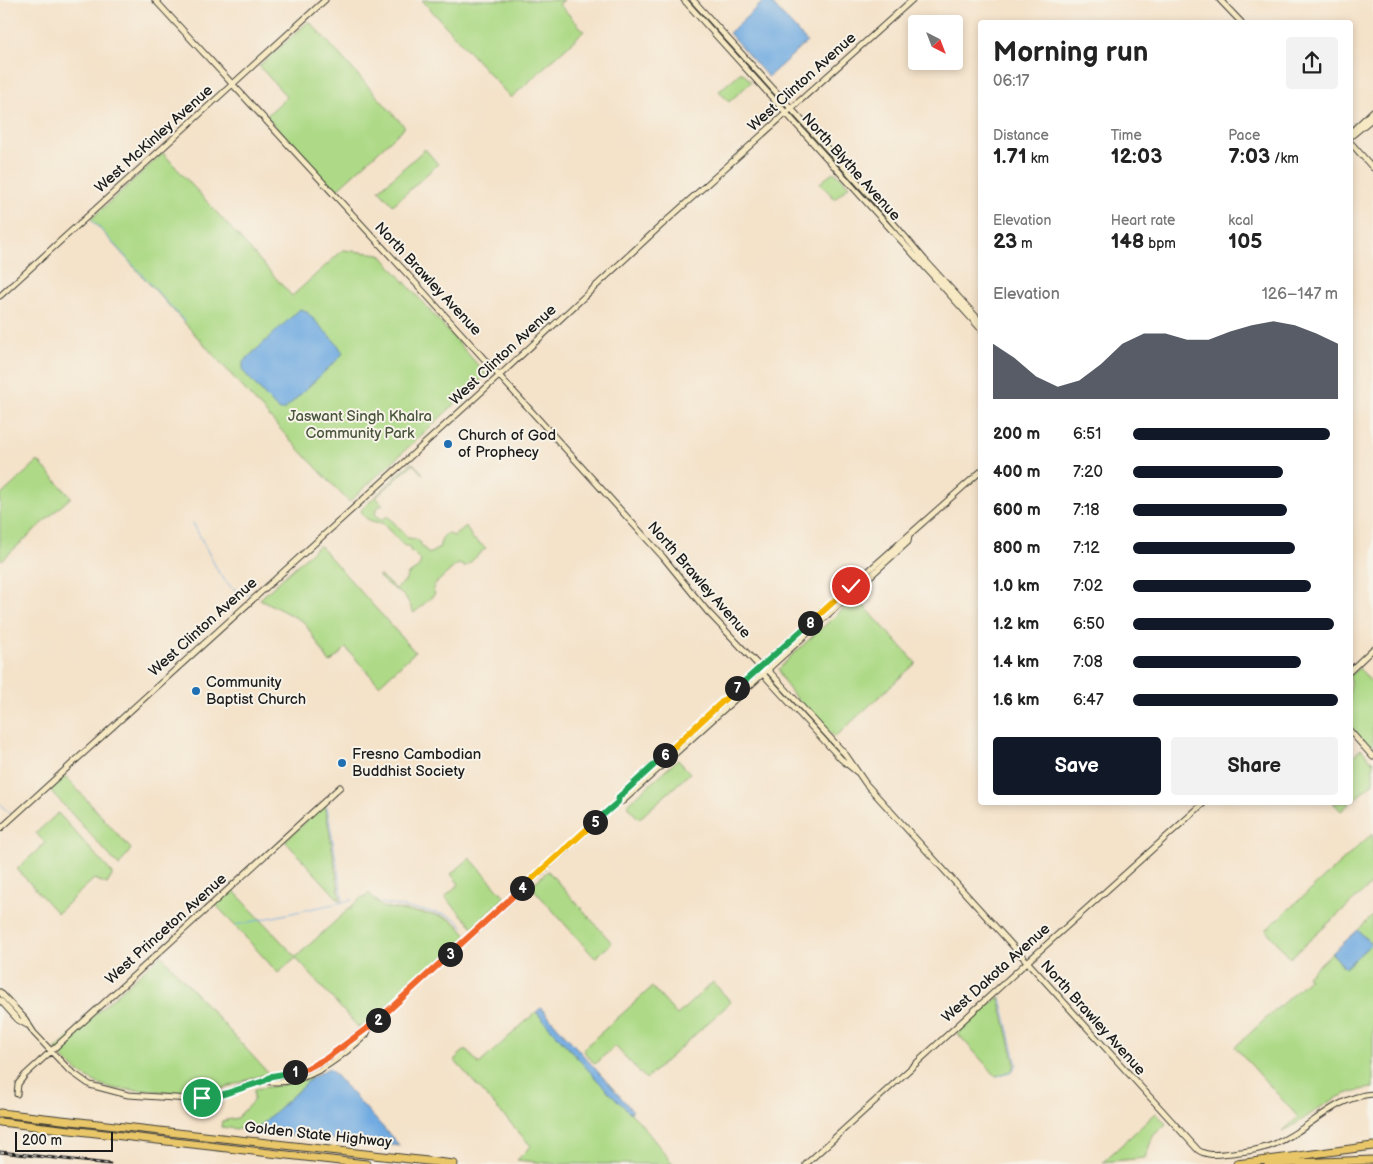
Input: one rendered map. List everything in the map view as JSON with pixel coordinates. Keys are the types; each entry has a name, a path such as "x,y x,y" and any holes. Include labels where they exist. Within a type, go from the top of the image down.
{"highway":[{"name":"Golden State Highway","path":"0,1112 454,1164"},
{"name":"Golden State Highway","path":"0,1123 366,1164"},
{"path":"1237,1164 1373,1146"},
{"path":"1263,1164 1373,1160"}],"street":[{"name":"North Brawley Avenue","path":"154,0 233,84 663,557 707,611 846,755 857,772 1026,963 1107,1049 1192,1146 1201,1153 1210,1155 1248,1152 1264,1148 1286,1138 1336,1104 1373,1094"},
{"name":"West McKinley Avenue","path":"0,296 325,0"},
{"name":"North Blythe Avenue","path":"684,0 978,326"},
{"name":"North Blythe Avenue","path":"693,0 893,221 978,319"},
{"name":"West Clinton Avenue","path":"0,829 499,376 655,231 912,0"},
{"path":"1220,0 1239,20"},
{"path":"1353,132 1373,111"},
{"path":"1353,133 1373,118"},
{"path":"1353,145 1373,168"},
{"path":"618,802 619,797 760,667 978,474"},
{"path":"0,999 18,1020 27,1025 50,1052 78,1077 90,1085 128,1095 202,1098 221,1095 264,1081 272,1076 301,1070 322,1062 362,1031 370,1028 618,802 623,801 766,672 908,542 909,536"},
{"path":"1353,668 1373,650"},
{"name":"North Brawley Avenue","path":"766,672 800,715 841,759 857,772"},
{"path":"704,727 705,723 715,714 714,709"},
{"path":"800,715 806,716 819,730 826,733"},
{"path":"677,752 678,747 694,732 695,728"},
{"path":"1353,734 1373,757"},
{"name":"West Princeton Avenue","path":"17,1094 16,1087 20,1080 340,787"},
{"name":"West Dakota Avenue","path":"806,1164 1202,805"},
{"path":"0,992 25,1019 27,1025"},
{"path":"0,999 10,1006 14,1006"}],"green space":[{"path":"422,0 564,0 559,4 584,31 511,98"},
{"path":"309,21 405,127 334,192 266,116 287,97 259,66"},
{"path":"740,73 743,73 751,82 729,102 719,91"},
{"path":"425,149 438,164 393,205 379,190"},
{"name":"Jaswant Singh Khalra Community Park","path":"163,153 292,296 343,250 380,254 485,373 485,376 349,502 281,430 91,219"},
{"path":"833,172 840,176 849,186 835,199 820,183"},
{"path":"38,461 71,497 2,560 0,558 0,496"},
{"path":"413,463 423,473 413,464 376,497 383,505 376,509 377,517 383,519 388,516 408,538 416,539 421,543 429,554 439,548 442,538 447,533 454,536 466,526 472,538 486,548 465,567 459,564 455,566 434,585 433,590 435,594 414,613 405,597 379,577 379,575 396,589 406,580 407,575 418,568 421,561 411,552 409,547 403,545 382,523 366,518 361,510"},
{"path":"319,545 415,652 379,685 346,648 330,663 304,622 260,599"},
{"path":"856,597 916,663 835,737 811,715 794,695 787,686 779,669"},
{"path":"1359,668 1373,684 1373,751 1353,729 1353,673"},
{"path":"1361,749 1373,762 1373,783 1353,800 1353,756"},
{"path":"678,760 690,773 639,819 628,807 628,804"},
{"path":"65,776 131,849 119,866 50,790"},
{"path":"325,804 341,902 285,841"},
{"path":"1335,805 1348,805 1341,811"},
{"path":"58,813 113,874 107,884 94,879 57,913 17,869 45,843 36,833"},
{"path":"1373,833 1373,883 1290,958 1266,930"},
{"path":"470,858 505,897 473,927 445,897 459,884 451,874"},
{"path":"548,871 612,943 595,958 531,886"},
{"path":"233,890 296,957 362,897 364,898 369,893 382,907 450,919 467,936 368,1024 358,1027 296,958 278,973 216,905"},
{"path":"1373,915 1373,1088 1358,1090 1335,1099 1282,1132 1298,1117 1235,1047 1309,979 1307,976 1332,953 1345,968 1371,944 1358,930"},
{"path":"161,955 268,1073 206,1094 117,1089 107,1087 83,1075 55,1050"},
{"path":"713,982 731,1002 646,1079 615,1046 595,1064 585,1053 584,1048 652,987 677,1015"},
{"path":"999,997 1015,1064 1012,1071 996,1076 958,1032"},
{"path":"536,1012 601,1084 638,1120 673,1164 555,1164 517,1160 531,1146 454,1060 466,1049 479,1064"},
{"path":"313,1077 254,1131 221,1127 222,1121 237,1118 254,1100 254,1089"},
{"path":"1156,1113 1166,1124 1153,1136 1145,1158 1103,1162"}],"water":[{"path":"765,0 769,0 807,42 768,77 729,33"},
{"path":"300,309 306,311 338,345 343,353 284,410 278,410 243,371 243,362"},
{"path":"1358,930 1371,944 1345,968 1332,953"},
{"path":"541,1008 633,1111 630,1113 601,1084 536,1012"},
{"path":"329,1068 400,1146 254,1131 313,1077"}],"waterway":[{"path":"92,220 185,322"},
{"path":"193,523 220,575 232,588 250,595"},
{"path":"0,804 10,814"},
{"path":"327,807 343,900"},
{"path":"236,925 352,900"},
{"path":"381,903 447,915 457,920 464,927"},
{"path":"998,1076 1012,1071 1017,1065 1001,998"}],"railway":[{"path":"0,1152 110,1164"}],"place":[{"name":"Church of God of Prophecy","path":"448,444"},
{"name":"Community Baptist Church","path":"196,691"},
{"name":"Fresno Cambodian Buddhist Society","path":"342,763"}],"route":[{"path":"202,1098 221,1095 264,1081 272,1076 308,1068 322,1062 362,1031 370,1028 618,802 619,797 722,702 851,586"}]}
